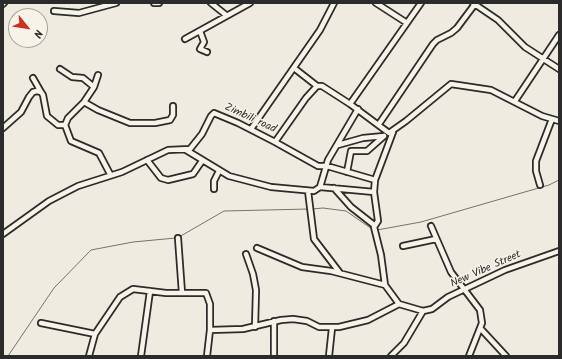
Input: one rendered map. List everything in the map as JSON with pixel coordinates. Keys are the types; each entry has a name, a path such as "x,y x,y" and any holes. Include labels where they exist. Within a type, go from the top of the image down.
{"street":[{"path":"54,11 79,13 116,3"},
{"path":"154,3 159,3"},
{"path":"211,3 226,15"},
{"path":"185,39 250,3"},
{"path":"251,129 320,30 334,3"},
{"path":"376,3 407,23"},
{"path":"350,104 421,3"},
{"path":"379,124 433,44 457,28 474,4 498,20 512,36 559,69"},
{"path":"200,31 204,42 200,49 207,52"},
{"path":"515,101 542,58 559,35"},
{"path":"294,68 317,86 322,86 391,132"},
{"path":"60,69 72,77 83,78 94,87"},
{"path":"98,75 94,87 84,102 68,118 65,126 71,141 99,153 110,174"},
{"path":"33,78 41,92 47,116 58,125 65,126"},
{"path":"347,172 351,151 367,151 451,84 491,90 536,113 559,121"},
{"name":"Zimbili road","path":"186,150 193,147 214,113 218,113 275,142 317,86"},
{"path":"3,128 21,112 33,92 41,92"},
{"path":"84,102 98,110 130,123 155,123 170,120 173,115 173,106"},
{"path":"320,187 331,155 358,109"},
{"path":"540,185 536,171 536,161 552,119"},
{"path":"374,226 378,221 374,192 375,180 391,132"},
{"path":"338,145 363,138 384,136"},
{"path":"275,142 318,166 327,166 375,180"},
{"path":"3,234 55,197 84,183 110,174 122,172 168,150 186,150 219,171 258,184 308,191 314,191 320,187 374,192"},
{"path":"148,160 161,178 168,180 192,174 202,161"},
{"path":"214,189 214,181 219,171"},
{"path":"334,188 346,203 374,226 381,255 385,285 399,304 423,311 404,343 391,356"},
{"path":"308,191 314,239 340,273"},
{"path":"431,226 451,272 480,310 482,323 481,330 469,356"},
{"path":"178,238 182,293"},
{"path":"403,246 436,239"},
{"path":"257,248 302,267 340,273 385,285"},
{"name":"New Vibe Street","path":"423,311 432,309 448,297 505,270 559,251"},
{"path":"246,254 253,274 256,290 255,327"},
{"path":"89,356 95,334 113,307 127,291 133,290 182,293 203,292 208,296 210,330 207,356"},
{"path":"141,356 150,291"},
{"path":"210,330 230,331 255,327 274,321 292,319 307,321 319,327 332,328 364,321 399,304"},
{"path":"274,321 274,356"},
{"path":"41,323 95,334"},
{"path":"330,356 332,328"},
{"path":"481,330 506,356"}],"waterway":[{"path":"377,230 421,222 549,185 559,180"},
{"path":"312,209 323,208 346,211 372,229"},
{"path":"179,237 224,211 309,209"},
{"path":"8,356 54,288 91,250 133,242 176,238"}]}
